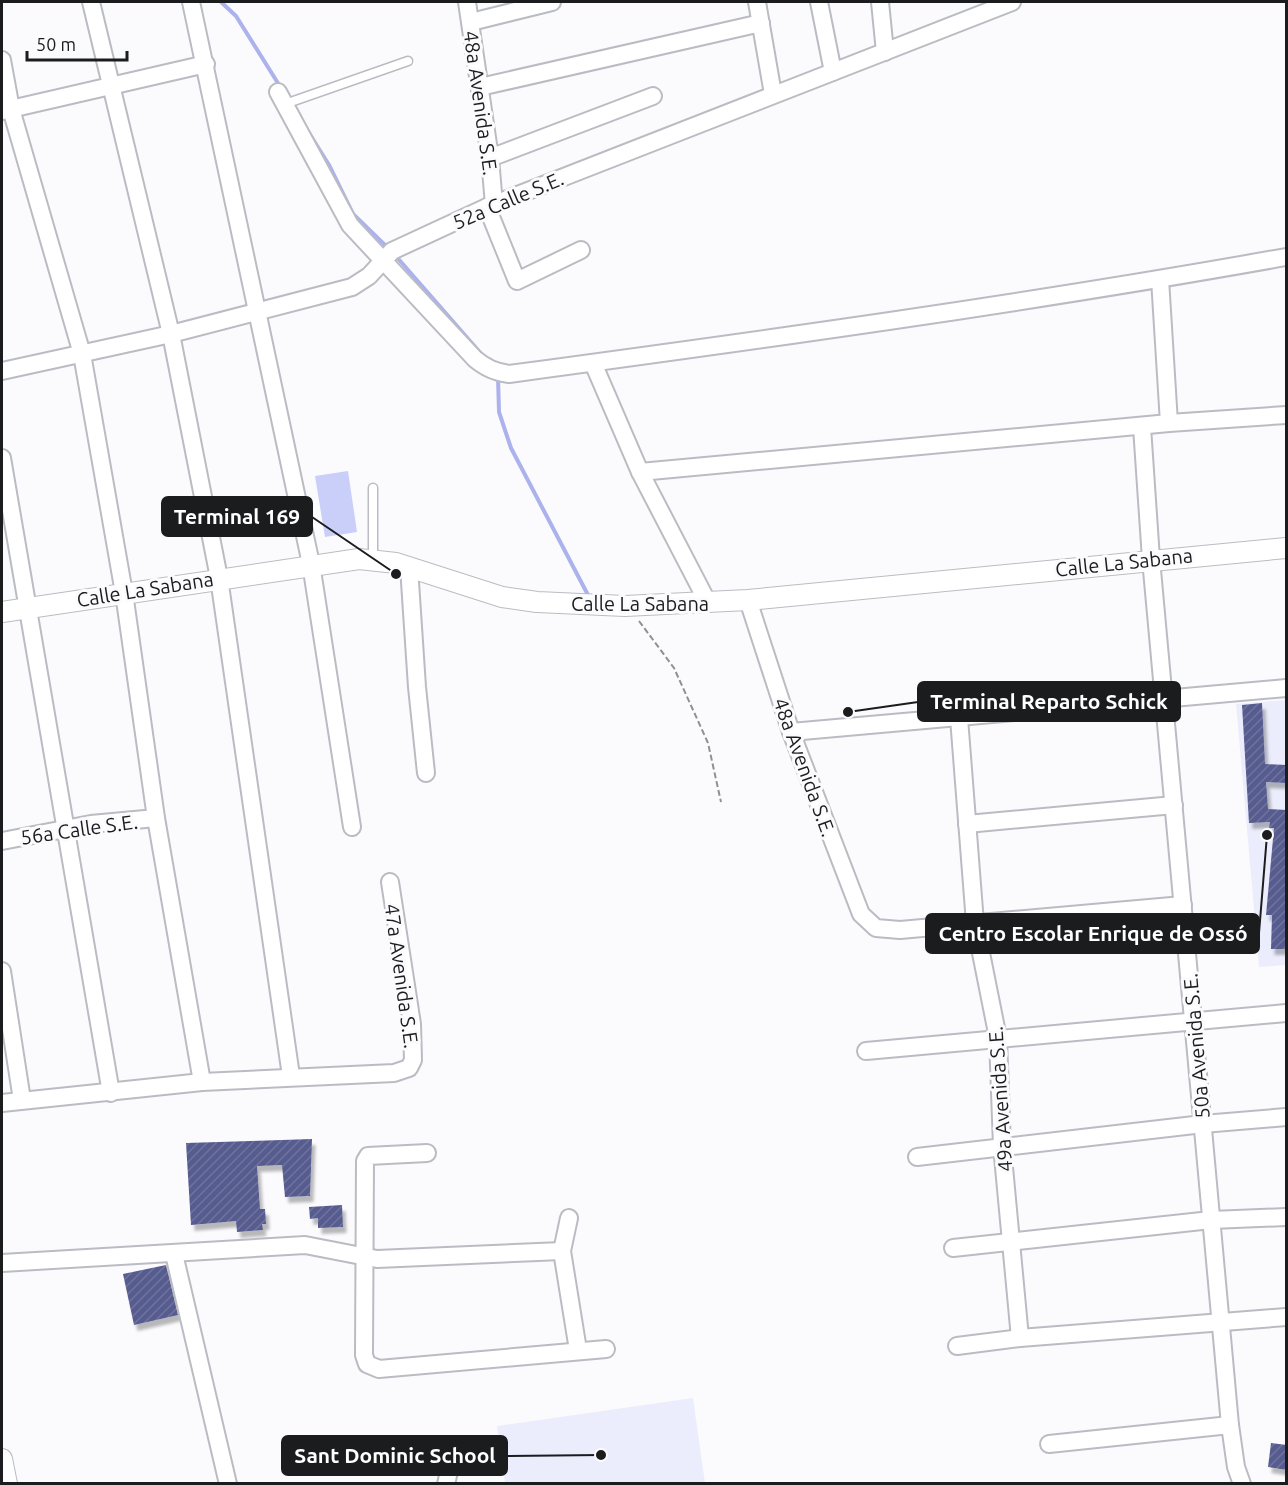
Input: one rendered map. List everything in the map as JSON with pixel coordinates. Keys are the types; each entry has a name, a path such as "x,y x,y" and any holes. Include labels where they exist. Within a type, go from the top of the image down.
{"street":[{"path":"2,1103 202,1082 291,1076 219,578 171,334 109,85 91,2"},
{"path":"191,2 311,564 352,827"},
{"name":"48a Avenida S.E.","path":"467,2 490,158 491,206 517,281 581,250"},
{"path":"471,22 552,2"},
{"path":"757,2 773,94"},
{"path":"819,2 833,72"},
{"path":"880,2 885,52"},
{"name":"52a Calle S.E.","path":"2,371 171,334 352,287 369,276 383,258 392,251 491,206 885,52 988,6 1012,2"},
{"path":"480,87 761,23"},
{"path":"2,60 6,110 82,354 124,592 156,818 202,1082"},
{"path":"6,110 206,64"},
{"path":"490,158 654,96"},
{"path":"282,98 350,225 486,368 509,374 1160,279 1287,257"},
{"path":"1160,279 1169,423"},
{"path":"592,363 640,472 708,603"},
{"path":"640,472 1169,423 1287,415"},
{"name":"50a Avenida S.E.","path":"1142,427 1151,559 1230,1425 1236,1467 1242,1484"},
{"path":"2,458 111,1093"},
{"name":"Calle La Sabana","path":"2,612 359,558 409,567 502,597 537,602 625,606 748,600 1151,559 1287,548"},
{"path":"409,567 417,687 426,773"},
{"name":"48a Avenida S.E.","path":"748,600 790,732 861,914 876,928 900,930 975,923"},
{"path":"790,732 1287,688"},
{"name":"49a Avenida S.E.","path":"959,718 975,923 998,1038 1002,1146 1020,1338"},
{"path":"967,824 1174,805"},
{"name":"56a Calle S.E.","path":"2,841 67,828 156,818"},
{"name":"47a Avenida S.E.","path":"291,1076 394,1073 408,1068 413,1060 412,1024 390,882"},
{"path":"975,923 1183,904"},
{"path":"2,971 22,1100"},
{"path":"866,1051 1287,1013"},
{"path":"917,1156 1203,1124 1287,1117"},
{"path":"427,1153 368,1156 363,1257 363,1354 367,1364 379,1369 606,1349"},
{"path":"953,1248 1211,1220 1287,1217"},
{"path":"569,1218 562,1251 578,1350"},
{"path":"2,1263 305,1245 363,1257 468,1257 562,1251"},
{"path":"174,1254 228,1484"},
{"path":"957,1346 1020,1338 1221,1324 1287,1317"},
{"path":"1048,1444 1230,1425"},
{"path":"2,1459 7,1484"},
{"path":"446,1484 452,1459"}],"lane":[{"path":"282,98 408,61"},
{"path":"373,488 373,560"}],"path":[{"path":"625,606 674,668 708,743 721,802"}],"shaded area":[{"path":"348,471 357,532 325,537 315,476"},
{"path":"1286,700 1286,965 1259,967 1236,704"},
{"path":"693,1398 705,1483 505,1483 497,1426"}],"building":[{"path":"1262,703 1265,764 1287,765 1287,783 1266,782 1268,809 1287,810 1287,949 1271,949 1272,915 1266,915 1274,828 1269,828 1270,822 1249,823 1242,705"},
{"path":"312,1139 310,1196 285,1197 282,1165 257,1166 260,1209 265,1209 266,1224 262,1224 263,1230 237,1232 236,1221 191,1225 186,1143"},
{"path":"342,1205 343,1227 318,1228 318,1218 310,1219 309,1207"},
{"path":"166,1265 178,1315 134,1325 123,1274"},
{"path":"1271,1443 1287,1445 1287,1470 1268,1467"}],"waterway":[{"path":"221,2 236,16 281,88"},
{"path":"309,133 329,165 353,214 389,249"},
{"path":"394,254 484,357"},
{"path":"498,377 499,412 511,448 588,595"}],"place":[{"name":"Terminal 169","path":"396,574"},
{"name":"Terminal Reparto Schick","path":"848,712"},
{"name":"Centro Escolar Enrique de Ossó","path":"1267,835"},
{"name":"Sant Dominic School","path":"601,1455"}]}
